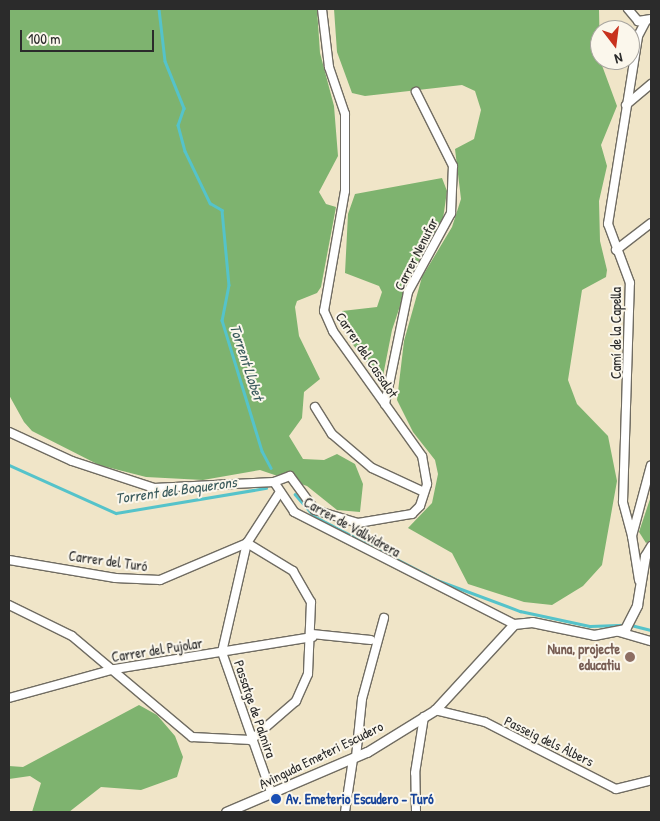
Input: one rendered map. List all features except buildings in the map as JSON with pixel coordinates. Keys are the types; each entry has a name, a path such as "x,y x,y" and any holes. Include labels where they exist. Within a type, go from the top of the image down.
{"street":[{"name":"Carrer del Cassalot","path":"322,9 329,67 345,114 345,191 324,311 333,332 422,456 424,492"},
{"path":"628,9 638,21 649,20"},
{"name":"Camí de la Capella","path":"640,585 632,536 623,502 630,283 616,250 608,224 638,36 649,20"},
{"path":"626,105 651,84"},
{"name":"Carrer Nenufar","path":"385,404 408,292 451,213 453,166 416,92"},
{"path":"616,250 651,223"},
{"path":"9,432 72,461 154,488 274,482 290,476 315,510 358,523 412,514 424,492 372,468 332,434 315,407"},
{"path":"632,536 651,465"},
{"name":"Carrer de Vallvidrera","path":"274,482 294,512 514,624"},
{"name":"Passatge de Palmira","path":"272,795 251,740 222,652 247,543 280,492"},
{"path":"9,605 72,636 115,669 192,737 251,740 296,701 308,674 312,636 311,602 292,571 247,543"},
{"name":"Carrer del Turó","path":"9,560 115,578 160,580 247,543"},
{"path":"624,628 640,585 651,546"},
{"path":"345,812 362,699 384,618"},
{"path":"514,624 532,622 594,635 624,628 651,641"},
{"name":"Avinguda Emeteri Escudero","path":"226,812 272,795 354,758 435,710 514,624"},
{"name":"Carrer del Pujolar","path":"9,698 115,669 312,636 371,640"},
{"name":"Passeig dels Àlbers","path":"435,710 485,722 616,789 651,780"},
{"path":"416,812 415,772 424,717"}],"green space":[{"path":"9,9 317,9 320,53 334,106 338,156 319,192 326,204 336,207 321,287 317,293 297,301 295,307 299,336 320,379 304,392 302,418 289,436 303,459 324,460 337,454 355,464 363,484 360,512 337,510 307,486 260,470 203,480 146,477 99,465 32,431 24,422 9,395"},
{"path":"334,9 599,9 599,20 590,20 590,70 604,70 617,106 601,145 607,166 599,201 600,241 607,270 606,277 582,290 568,380 577,404 608,436 617,481 602,565 583,586 552,605 524,602 468,584 452,553 408,528 432,503 438,474 435,460 413,432 397,400 404,341 422,277 452,227 461,199 455,149 474,139 481,110 475,91 462,85 365,96 352,93 337,52"},
{"path":"442,178 447,191 443,219 410,276 392,330 382,381 350,341 343,319 342,311 377,307 382,292 379,286 345,273 348,214 355,194"},
{"path":"651,496 651,540 646,543 639,532"},
{"path":"139,705 157,715 175,736 183,757 177,777 141,790 101,787 69,812 32,812 41,783 30,776 9,779 9,766 23,767"}],"waterway":[{"name":"Torrent Llobet","path":"159,9 165,61 184,108 178,125 185,151 210,203 222,210 229,285 222,320 262,451 271,468"},
{"name":"Torrent del Boquerons","path":"9,465 116,513 266,488"},
{"path":"295,494 314,516 437,580 520,611 590,626 625,625"},
{"path":"631,625 651,630"}],"place":[{"name":"Nuna, projecte educatiu","path":"630,657"},
{"name":"Av. Emeterio Escudero - Turó","path":"276,799"}]}
